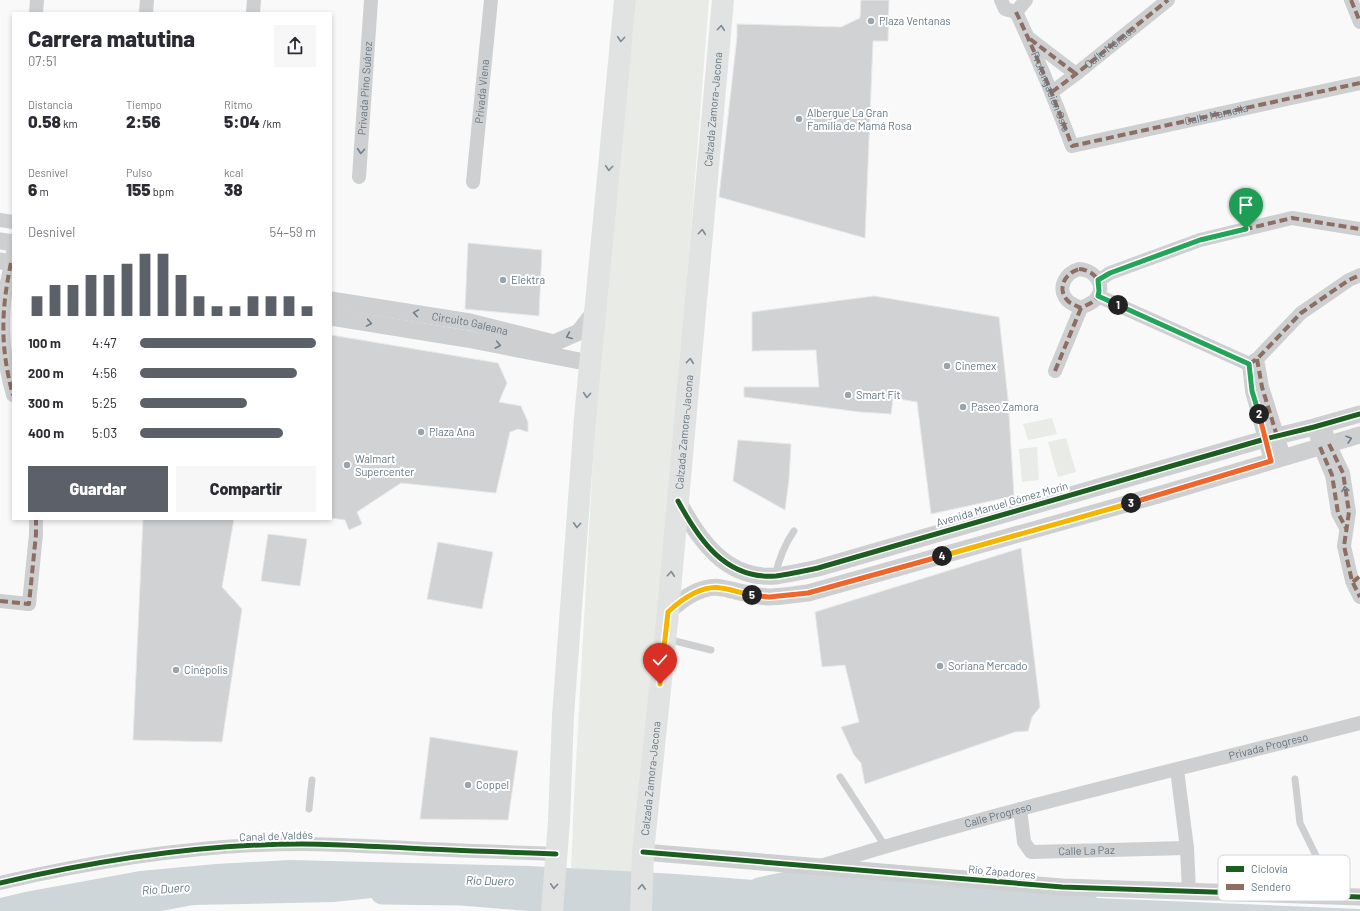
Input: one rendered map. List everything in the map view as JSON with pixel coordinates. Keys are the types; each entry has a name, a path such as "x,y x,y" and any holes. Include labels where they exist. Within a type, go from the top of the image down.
{"main road":[{"path":"552,911 564,700 590,363 625,0"},
{"name":"Calzada Zamora-Jacona","path":"641,911 643,858 668,612 723,0"}],"street":[{"path":"36,12 37,0"},
{"path":"146,12 147,0"},
{"path":"253,12 254,0"},
{"name":"Privada Pino Suárez","path":"359,177 371,0"},
{"name":"Privada Viena","path":"473,182 491,0"},
{"path":"1007,7 1026,0"},
{"name":"Calle Mónaco","path":"1052,92 1168,0"},
{"path":"1352,0 1360,22"},
{"name":"Prolongación Oslo","path":"1007,7 1028,38 1052,92 1072,146"},
{"name":"Prolongación Oslo","path":"1028,38 1076,74"},
{"name":"Calle Marsella","path":"1072,146 1360,83"},
{"path":"1098,280 1110,273 1200,240 1292,218 1360,229"},
{"path":"0,220 12,222"},
{"path":"0,241 12,243"},
{"path":"9,260 5,292 3,353 4,376 12,393"},
{"path":"1055,371 1082,308 1090,304 1098,296 1098,280 1095,275 1079,269 1068,274 1064,279 1063,291 1068,302 1082,308"},
{"path":"1253,362 1301,313 1349,280 1360,275"},
{"path":"1098,296 1253,362 1262,387 1271,437 1278,459"},
{"name":"Circuito Galeana","path":"332,300 470,322 554,343 579,332 596,310"},
{"name":"Circuito Galeana","path":"332,316 467,339 590,363"},
{"path":"467,339 470,322"},
{"name":"Avenida Manuel Gómez Morín","path":"678,501 700,537 715,554 734,568 754,575 775,576 824,566 1271,437 1319,426 1360,414"},
{"path":"1319,426 1332,475 1338,513 1346,528 1344,546 1356,579 1360,597"},
{"path":"668,612 678,603 693,594 708,588 721,588 750,595 769,597 808,593 1158,496 1360,435"},
{"path":"0,601 29,604 36,520"},
{"name":"Privada Progreso","path":"1177,770 1360,724"},
{"path":"1177,770 1187,848 1190,891"},
{"name":"Calle Progreso","path":"820,867 885,846 1177,770"},
{"name":"Calle La Paz","path":"1020,810 1024,842 1031,852 1187,848"},
{"name":"Canal de Valdés","path":"0,883 46,872 118,859 201,849 256,846 302,844 556,857"},
{"name":"Río Zapadores","path":"643,858 820,867 1062,887 1218,892"},
{"name":"Río Zapadores","path":"1350,897 1360,897"}],"lane":[{"path":"775,576 780,555 794,531"},
{"path":"665,638 712,650"},
{"path":"840,777 885,846"},
{"path":"1295,779 1300,823 1316,855"},
{"path":"309,809 312,780"}],"shaded area":[{"path":"636,0 709,0 670,498 633,911 568,911 598,370"},
{"path":"1052,418 1057,434 1028,440 1023,424"},
{"path":"1066,438 1076,472 1058,477 1048,442"},
{"path":"1037,447 1039,480 1022,482 1019,449"}],"water":[{"name":"Río Duero","path":"290,860 530,866 676,874 856,888 1360,909 1360,911 673,911 534,896 428,892 334,902 193,905 161,911 0,911 0,898 140,871 216,864"}],"building":[{"name":"Albergue La Gran Familia de Mamá Rosa","path":"861,0 889,0 888,41 873,41 865,238 719,197 737,37 737,24 841,27 860,18"},
{"name":"Elektra","path":"468,243 542,250 539,316 465,309"},
{"name":"Paseo Zamora","path":"874,296 999,317 1008,399 1014,496 931,514 917,402 893,398 891,414 860,412 744,397 744,387 819,387 816,350 752,351 752,312"},
{"name":"Plaza Ana","path":"332,335 498,363 507,383 499,402 521,406 528,422 528,432 518,429 510,432 496,493 401,483 357,512 362,524 349,530 345,520 332,518"},
{"path":"738,440 791,444 785,510 733,481"},
{"path":"143,520 234,520 222,587 242,609 222,742 133,740"},
{"path":"268,534 307,539 300,586 261,581"},
{"path":"438,542 493,552 482,609 427,599"},
{"name":"Soriana Mercado","path":"1021,548 1040,707 1032,717 1028,731 1015,732 865,784 861,763 854,755 841,727 859,722 845,665 822,667 815,612"},
{"name":"Coppel","path":"430,737 518,751 508,820 420,819"}],"waterway":[{"path":"759,889 806,879 1085,898"},
{"path":"382,893 461,894 559,902 576,901 645,911 684,903"}],"marked path":[{"path":"1052,92 1168,0"},
{"path":"1351,0 1360,22"},
{"path":"1016,12 1046,78 1072,146 1360,83"},
{"path":"1030,39 1076,74"},
{"path":"1098,281 1110,273 1200,240 1292,218 1360,229"},
{"path":"11,263 5,297 3,329 6,361 12,391"},
{"path":"1079,269 1090,272 1095,276 1100,284 1099,295 1095,300 1081,308 1068,301 1063,292 1066,278 1074,271 1079,269"},
{"path":"1249,364 1257,359 1301,313 1349,280 1360,275"},
{"path":"1098,296 1249,364"},
{"path":"1055,371 1081,308"},
{"path":"1257,359 1262,387 1277,436"},
{"path":"1249,364 1252,391 1265,439"},
{"path":"1329,444 1343,473 1349,512 1344,546 1352,581 1360,597"},
{"path":"1320,447 1332,475 1338,513 1346,528"},
{"path":"0,601 29,604 36,520"},
{"path":"1353,582 1360,576"}],"cycle path":[{"path":"678,501 695,530 716,555 743,571 758,576 776,576 818,568 1265,439 1360,414"},
{"path":"0,883 75,867 150,855 188,850 264,845 323,844 556,854"},
{"path":"643,852 1062,887 1218,892"},
{"path":"1350,897 1360,897"}],"place":[{"name":"Plaza Ventanas","path":"871,21"},
{"name":"Albergue La Gran Familia de Mamá Rosa","path":"799,119"},
{"name":"Elektra","path":"503,280"},
{"name":"Cinemex","path":"947,366"},
{"name":"Smart Fit","path":"848,395"},
{"name":"Paseo Zamora","path":"963,407"},
{"name":"Plaza Ana","path":"421,432"},
{"name":"Walmart Supercenter","path":"347,465"},
{"name":"Soriana Mercado","path":"940,666"},
{"name":"Cinépolis","path":"176,670"},
{"name":"Coppel","path":"468,785"}],"route":[{"path":"660,684 668,612 678,603 693,594 708,588 721,588 750,595 769,597 808,593 1158,496 1271,461 1252,391 1249,364 1098,296 1100,286 1098,280 1110,273 1200,240 1246,229"}]}
